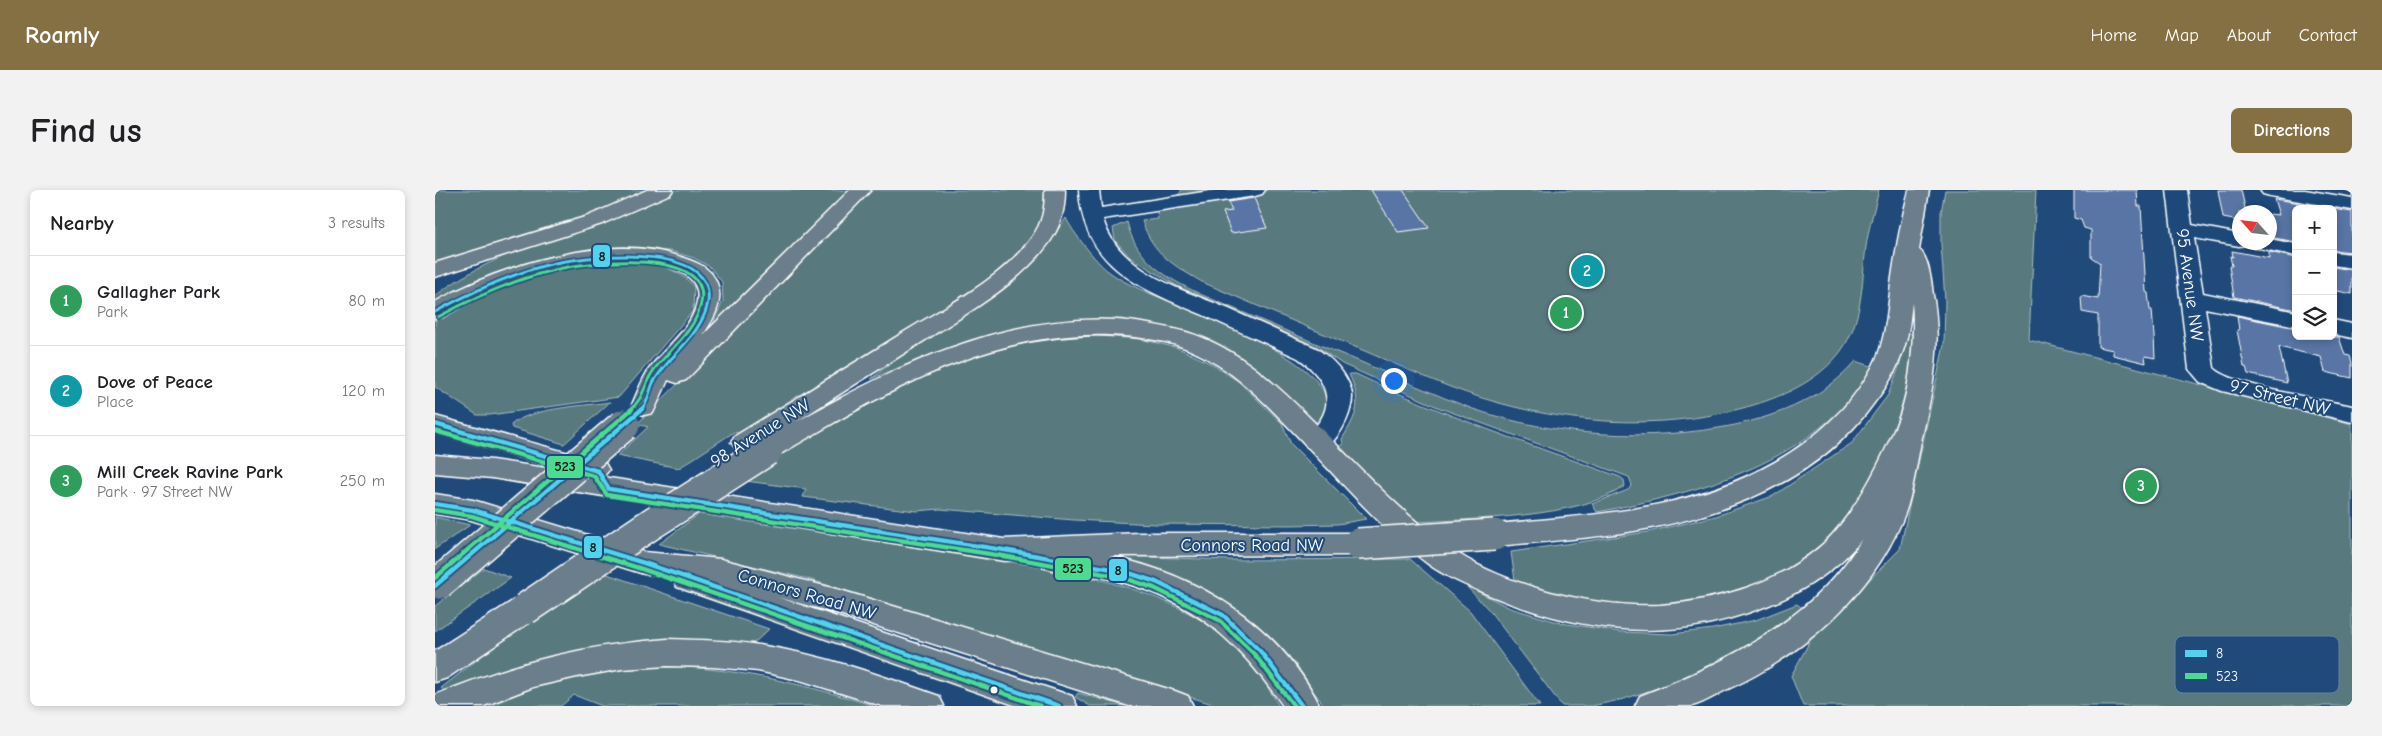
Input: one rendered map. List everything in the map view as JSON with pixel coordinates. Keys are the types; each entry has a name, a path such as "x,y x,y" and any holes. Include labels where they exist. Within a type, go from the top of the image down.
{"main road":[{"path":"435,289 487,260 625,209 663,190"},
{"path":"437,584 634,416 861,190"},
{"name":"98 Avenue NW","path":"756,446 1005,276 1036,247 1048,229 1055,207 1055,190"},
{"name":"Connors Road NW","path":"435,464 493,469 609,489 1004,550 1139,544 1358,544 1494,535 1625,521 1677,512 1747,488 1815,451 1850,420 1861,406 1890,356 1898,325 1904,268 1919,190"},
{"path":"435,270 559,232"},
{"name":"Connors Road NW","path":"1653,706 1695,691 1782,643 1808,624 1832,601 1871,550 1886,522 1897,488 1915,411 1925,325 1911,236"},
{"path":"435,312 491,284 520,273 565,262 605,256 640,255 662,257 681,262 699,273 708,288 709,303 698,325 657,376 634,416"},
{"path":"435,659 516,605 682,503 756,446 949,356 1024,334 1087,327 1152,331 1175,336 1206,348 1241,369 1272,396 1372,497 1441,557 1505,590 1579,613 1623,618 1665,619 1737,606 1778,589 1808,571 1841,545 1870,504 1915,411"},
{"path":"435,424 598,471 609,489"},
{"name":"Connors Road NW","path":"435,504 473,510 644,563 721,570 831,600 1175,706"},
{"path":"1004,550 1123,571 1157,582 1223,615 1279,672 1302,706"},
{"path":"644,563 1059,706"},
{"path":"435,668 516,605"},
{"path":"447,706 515,679 579,661 634,654 696,652 802,667 926,706"}],"street":[{"path":"1089,190 1092,215 1097,232 1110,251 1138,276 1307,353 1324,365 1336,383 1340,395 1340,405 1335,418 1317,440"},
{"path":"1092,215 1173,196 1255,190"},
{"name":"95 Avenue NW","path":"2177,190 2202,369 2209,377"},
{"path":"2270,190 2321,195 2352,204"},
{"path":"2182,229 2232,239"},
{"path":"2277,246 2292,249"},
{"path":"2337,259 2352,261"},
{"path":"2192,298 2292,319"},
{"path":"2337,328 2352,331"},
{"name":"97 Street NW","path":"2209,377 2231,386 2352,414"}],"green space":[{"path":"435,190 650,190 580,220 490,245 435,263"},
{"path":"675,190 850,190 711,328 723,301 722,282 710,267 694,258 670,251 615,250 435,303 435,296 462,277 491,262 521,249 615,216"},
{"path":"871,190 1045,190 1045,199 1042,215 1031,238 993,276 947,308 741,434 734,432 679,468 617,456 648,427 637,424 819,245"},
{"path":"1181,190 1879,190 1867,240 1858,311 1849,338 1832,362 1810,380 1784,394 1757,404 1711,415 1645,422 1579,419 1546,414 1482,398 1424,376 1202,282 1165,258 1152,242 1142,221 1158,219 1157,213"},
{"path":"1945,190 2036,190 2029,340 2352,424 2352,706 1803,706 1791,676 1811,639 1900,549 1944,345 1945,300 1941,212"},
{"path":"1066,218 1091,254 1115,276 1139,289 1245,334 1275,350 1302,368 1320,386 1326,405 1315,423 1311,422 1279,388 1252,364 1213,343 1184,332 1153,325 1091,322 1027,328 980,338 948,348 871,379 903,354 1011,284 1038,259"},
{"path":"1127,222 1131,236 1145,258 1165,274 1200,294 1459,404 1537,426 1603,434 1636,435 1670,434 1735,425 1769,416 1801,403 1830,385 1856,361 1874,367 1849,400 1820,427 1788,450 1752,468 1715,483 1636,504 1597,512 1592,504 1628,490 1632,485 1629,477 1440,408 1342,364 1318,347 1177,286 1130,257 1115,240 1113,228"},
{"path":"609,261 644,263 667,268 686,279 694,287 693,311 619,397 490,415 477,415 435,387 435,320 476,297 519,280 563,268"},
{"path":"1909,333 1918,335 1910,374 1900,412 1886,450 1869,486 1854,510 1825,541 1769,581 1747,591 1722,598 1649,607 1583,601 1515,581 1511,552 1648,532 1716,516 1773,496 1852,443 1888,395"},
{"path":"1099,336 1140,339 1178,348 1212,364 1239,382 1282,423 1291,444 1366,519 1338,524 1156,524 1074,520 940,509 916,511 803,497 806,489 738,480 837,420 907,383 942,368 978,355 1015,345 1036,341"},
{"path":"1349,374 1356,374 1453,416 1620,477 1624,480 1625,486 1606,497 1554,511 1495,518 1416,522 1337,447 1343,445 1342,439 1355,415 1356,393"},
{"path":"610,402 564,444 512,428 511,425 519,419 543,411"},
{"path":"699,514 1037,566 1099,579 1129,588 1187,612 1213,629 1238,649 1259,673 1279,706 1219,706 808,579 659,544"},
{"path":"435,517 470,525 435,549"},
{"path":"1119,556 1230,560 1410,559 1470,611 1540,706 1325,706 1270,639 1244,616 1203,591 1117,559"},
{"path":"484,568 511,578 435,631 435,606"},
{"path":"601,572 769,629 750,647 446,692 441,688 506,637"},
{"path":"1465,585 1510,608 1561,623 1620,632 1672,634 1713,629 1756,620 1797,604 1802,608 1744,648 1684,679 1624,699 1592,706 1562,706 1489,610"},
{"path":"654,665 739,673 792,683 874,706 602,706 574,695 561,706 472,706 517,691 584,674"},
{"path":"1078,693 1125,706 1090,706 1075,697"}],"building":[{"path":"1371,190 1403,190 1429,228 1398,232"},
{"path":"2074,190 2137,190 2138,206 2141,206 2146,292 2148,293 2150,310 2152,310 2154,336 2155,358 2145,356 2146,363 2113,355 2113,350 2098,347 2098,315 2082,312 2081,296 2098,299 2100,263 2091,257 2091,230 2084,228 2081,220 2074,218"},
{"path":"2218,190 2241,190 2244,205 2232,205 2232,220 2223,218"},
{"path":"1254,198 1267,228 1231,233 1223,212 1232,211 1228,202"},
{"path":"2274,199 2313,205 2292,205 2292,241 2277,238 2277,215 2279,215"},
{"path":"2337,210 2352,212 2352,252 2337,250"},
{"path":"2232,251 2269,258 2269,252 2292,257 2292,309 2234,297 2229,266 2232,266 2230,256 2233,257"},
{"path":"2337,268 2352,270 2352,294 2337,291"},
{"path":"2237,316 2292,327 2292,340 2337,340 2337,337 2339,337 2345,355 2350,356 2352,378 2325,372 2321,357 2279,347 2287,383 2248,374 2246,367 2244,367 2237,330 2239,330"}],"transit line":[{"name":"8","path":"435,312 491,284 555,263 588,257 620,255 652,257 682,264 698,273 705,283 708,294 706,312 701,322 695,332 664,367 652,387 644,407 435,586"},
{"name":"523","path":"435,578 639,403 651,376 696,317 702,297 698,282 682,271 648,262 618,260 586,263 522,279 463,304 438,317"},
{"name":"8","path":"435,424 598,471 609,489 1004,550 1123,571 1156,582 1223,615 1260,651 1302,706"},
{"name":"523","path":"435,431 594,476 607,495 1003,556 1121,577 1154,588 1219,620 1255,655 1294,706"},
{"name":"8","path":"435,504 473,510 644,563 1059,706"},
{"name":"523","path":"435,510 472,516 642,569 1040,706"}],"place":[{"name":"Dove of Peace","path":"1587,271"},
{"name":"Gallagher Park","path":"1566,313"},
{"name":"Mill Creek Ravine Park","path":"2141,486"}]}
